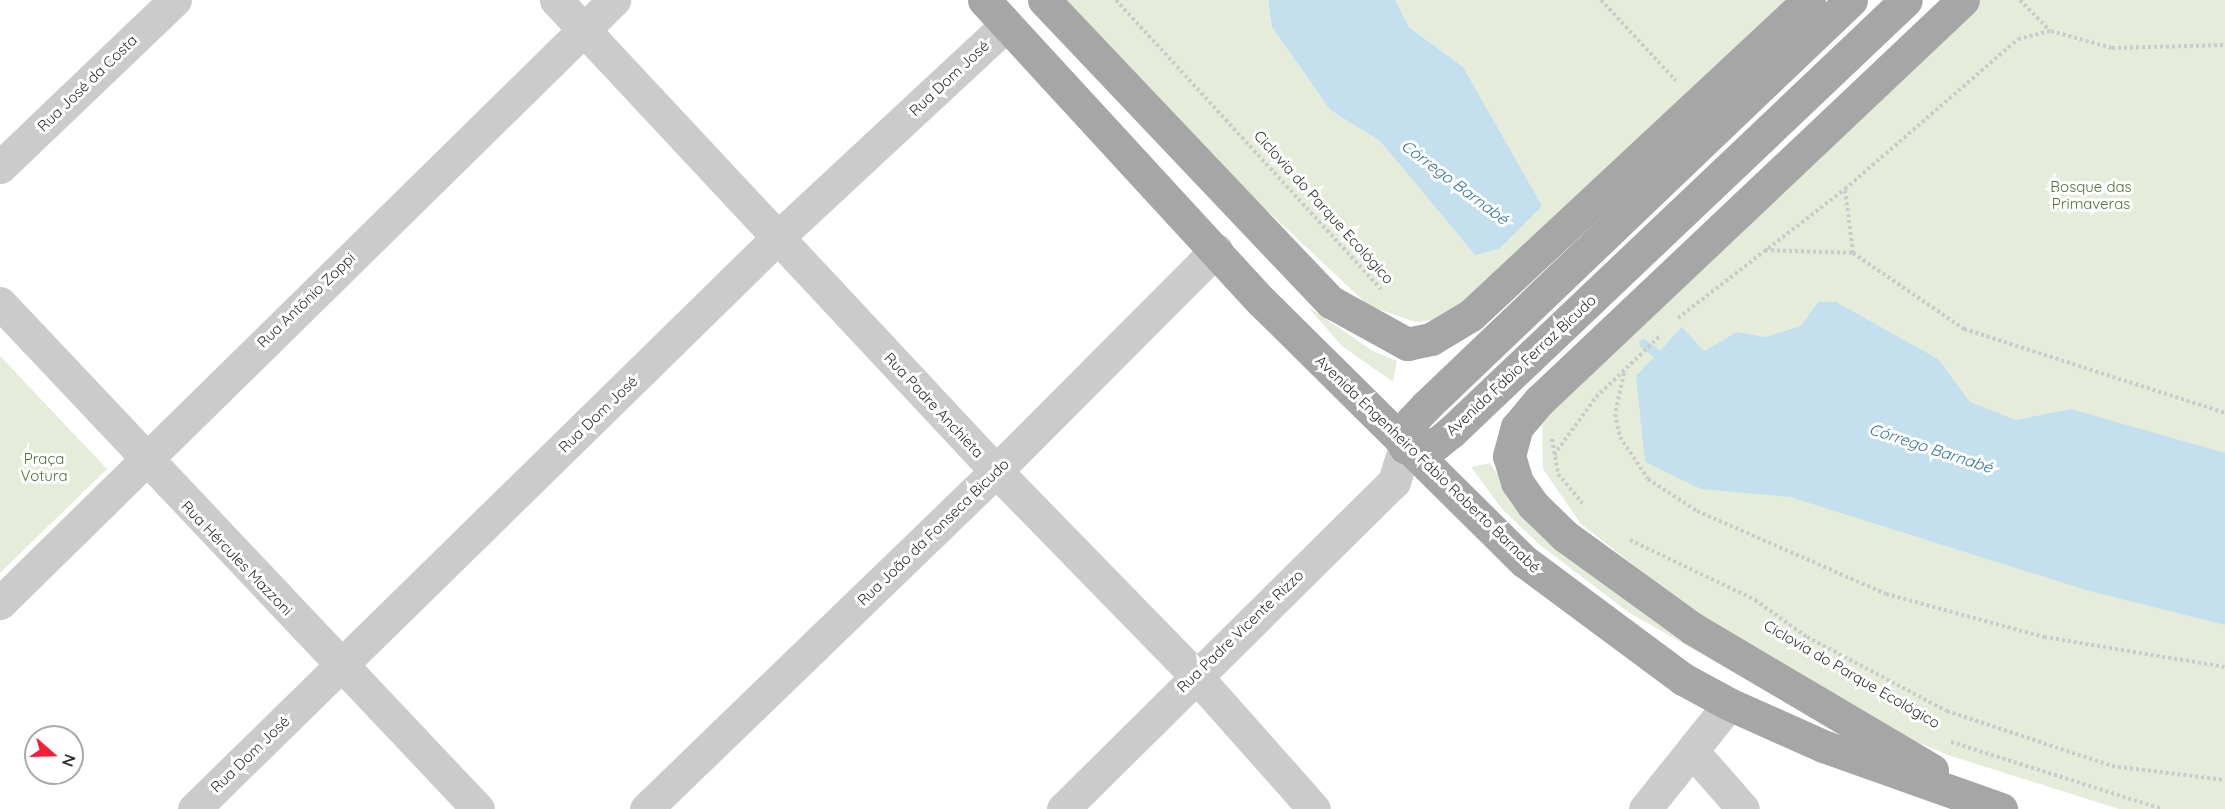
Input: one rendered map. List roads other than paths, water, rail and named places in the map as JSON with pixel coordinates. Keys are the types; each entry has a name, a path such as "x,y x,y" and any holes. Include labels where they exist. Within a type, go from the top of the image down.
{"main road":[{"name":"Avenida Engenheiro Fábio Roberto Barnabé","path":"984,0 1216,250 1405,447 1524,561 1683,679 1729,704 1834,750 2003,809"},
{"path":"1044,0 1313,284 1351,316 1400,343 1431,339 1479,308 1809,0"},
{"path":"1405,447 1412,421 1426,406 1851,0"},
{"name":"Avenida Fábio Ferraz Bicudo","path":"1405,447 1436,444 1451,432 1906,0"},
{"path":"1963,0 1540,400 1517,427 1509,456 1517,482 1533,505 1565,536 1692,628 1842,721 2003,809"},
{"path":"1216,250 1249,249 1313,284"}],"street":[{"name":"Rua José da Costa","path":"0,167 175,0"},
{"name":"Rua Padre Anchieta","path":"556,0 996,471 1195,675 1314,809"},
{"name":"Rua Antônio Zoppi","path":"0,603 143,460 614,0"},
{"name":"Rua Dom José","path":"194,809 777,238 1006,25"},
{"name":"Rua João da Fonseca Bicudo","path":"646,809 996,471 1216,250"},
{"name":"Rua Hércules Mazzoni","path":"0,303 143,460 340,668 478,809"},
{"name":"Rua Padre Vicente Rizzo","path":"1063,809 1195,675 1394,482 1405,447"},
{"path":"1645,809 1694,753 1729,704"},
{"path":"1694,753 1743,809"}],"water":[{"path":"1268,0 1395,0 1409,27 1463,67 1542,206 1499,249 1475,255 1380,141 1330,110 1272,27"},
{"path":"1818,302 1836,302 1938,359 1970,402 2016,420 2071,409 2225,453 2225,625 2086,590 1790,497 1701,489 1645,462 1636,376 1682,327 1704,351 1737,332 1766,337 1801,326"}],"waterway":[{"name":"Córrego Barnabé","path":"1643,343 1667,361"}],"park label":[{"name":"Bosque das Primaveras","path":"2091,194"},
{"name":"Praça Votura","path":"44,466"}]}
